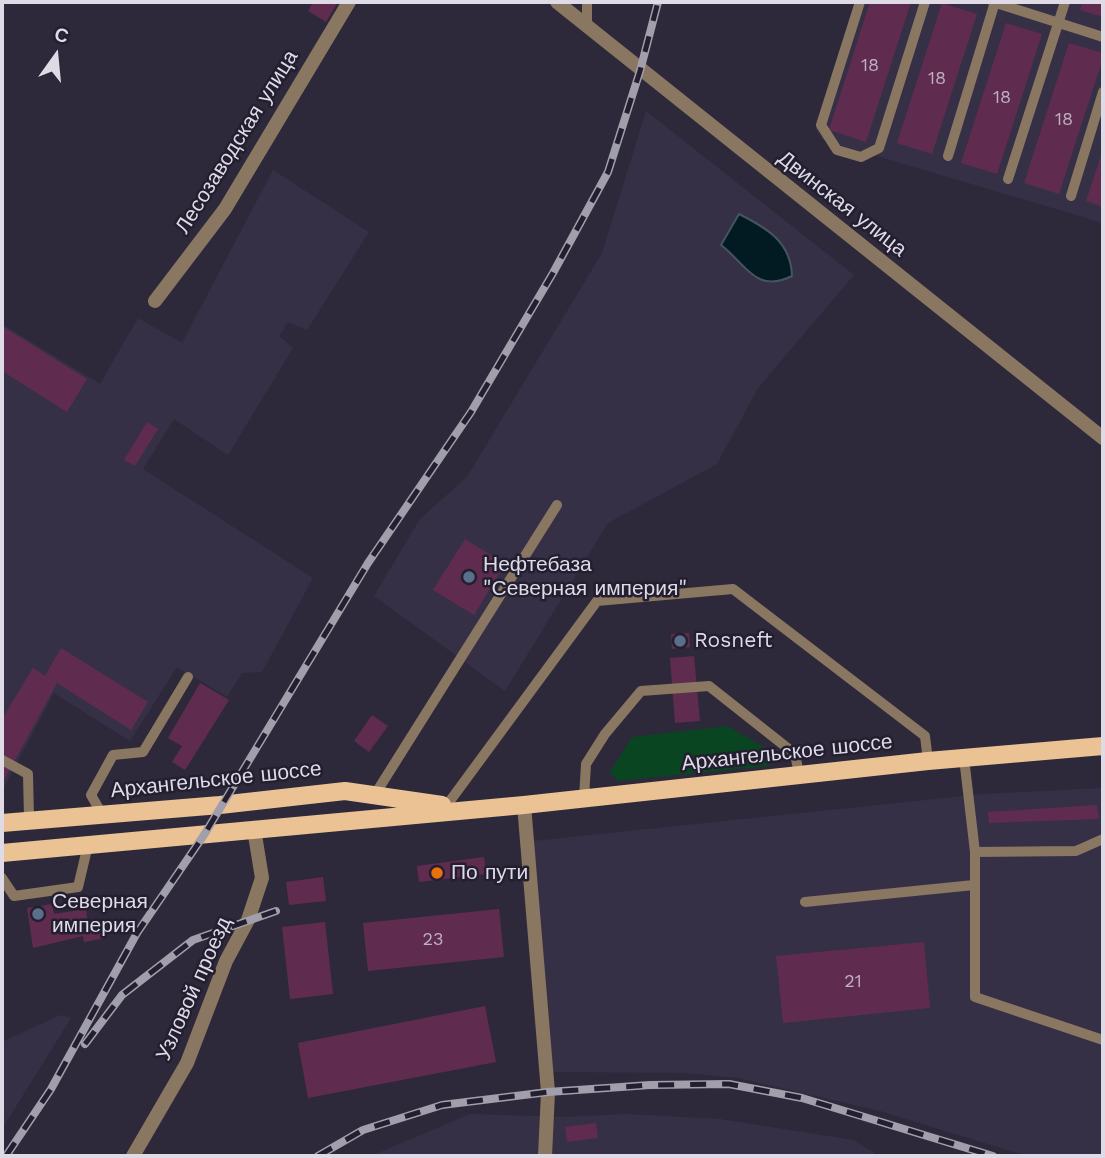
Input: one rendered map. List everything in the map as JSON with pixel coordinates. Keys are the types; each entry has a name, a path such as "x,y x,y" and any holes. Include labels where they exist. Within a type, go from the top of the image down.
{"main road":[{"name":"Архангельское шоссе","path":"2,853 524,805 799,774 1103,746"},
{"name":"Архангельское шоссе","path":"2,823 220,805 251,799 367,794 477,809"},
{"path":"362,819 367,794"},
{"path":"251,799 254,830"},
{"path":"88,845 93,815"}],"street":[{"name":"Лесозаводская улица","path":"155,301 225,209 349,2"},
{"name":"Двинская улица","path":"557,2 587,24 640,71 1103,438"},
{"path":"524,805 548,1092 545,1156"},
{"name":"Узловой проезд","path":"133,1156 187,1063 226,961 248,920 262,878 254,830"}],"lane":[{"path":"587,2 587,24"},
{"path":"860,2 821,125 837,150 861,157 879,148 925,2"},
{"path":"948,156 994,2 1103,37"},
{"path":"1008,179 1065,2"},
{"path":"1071,196 1103,92"},
{"path":"367,794 557,505"},
{"path":"447,805 597,601 733,589 925,736 928,761"},
{"path":"93,815 91,795 113,755 142,752 188,677"},
{"path":"584,798 586,764 605,734 642,691 709,686 795,754 799,774"},
{"path":"964,758 975,852 975,997 1103,1040"},
{"path":"2,760 28,774 29,818"},
{"path":"975,852 1076,850 1103,839"},
{"path":"2,878 14,896 78,887 88,845"},
{"path":"804,902 974,886"}],"shaded area":[{"path":"856,2 1103,2 1103,223 823,140 815,128"},
{"path":"646,111 854,275 758,388 717,464 608,523 505,691 374,596 420,519 467,477 602,253"},
{"path":"273,170 369,232 307,330 288,322 279,336 293,348 228,455 174,419 143,469 313,578 262,672 242,673 227,697 177,667 130,741 54,693 2,791 2,324 100,384 138,318 182,343"},
{"path":"1103,788 1103,1156 1027,1156 880,1111 738,1078 686,1073 553,1072 533,841 983,794"},
{"path":"60,1015 71,1018 2,1129 2,1042"},
{"path":"470,1114 564,1117 626,1114 720,1119 853,1140 879,1156 371,1156"}],"green space":[{"path":"727,726 762,746 773,757 769,766 617,781 610,772 632,737"}],"water":[{"path":"739,214 768,231 782,245 791,264 792,276 780,281 769,282 761,279 753,275 721,245"}],"building":[{"path":"313,2 338,2 326,22 308,11"},
{"path":"870,2 911,2 866,142 829,130"},
{"path":"1082,2 1103,2 1103,17 1080,10"},
{"path":"942,3 977,14 932,154 897,143"},
{"path":"1006,23 1042,34 997,174 961,163"},
{"path":"1069,43 1103,53 1103,58 1059,194 1024,183"},
{"path":"1103,150 1103,207 1086,201"},
{"path":"2,326 87,379 67,412 2,371"},
{"path":"147,422 158,429 135,466 124,460"},
{"name":"Нефтебаза \"Северная империя\"","path":"465,539 505,564 474,615 433,590"},
{"name":"Rosneft","path":"689,633 690,647 672,649 671,634"},
{"path":"61,648 148,702 131,730 57,683 2,784 2,719 33,668 45,676"},
{"path":"694,656 700,721 675,723 670,658"},
{"path":"200,683 229,700 185,770 172,762 182,746 168,738"},
{"path":"372,715 388,726 369,752 354,741"},
{"path":"1097,805 1099,819 989,823 988,812"},
{"path":"484,857 486,874 419,882 417,866"},
{"path":"323,877 326,901 289,905 286,882"},
{"path":"52,904 54,914 86,909 88,925 104,922 106,938 84,942 83,936 33,948 27,908"},
{"path":"499,909 504,957 368,971 363,923"},
{"path":"325,922 333,994 290,999 282,927"},
{"path":"924,942 930,1008 783,1023 776,956"},
{"path":"485,1006 496,1062 308,1098 298,1043"},
{"path":"596,1123 598,1138 567,1142 565,1127"}],"railway":[{"path":"6,1156 51,1089 137,933 204,835 368,563 471,412 553,273 608,172 640,71 658,2"},
{"path":"85,1044 122,995 193,940 276,911"},
{"path":"318,1156 363,1130 442,1105 548,1092 650,1085 729,1084 802,1098 993,1156"}],"place":[{"name":"Нефтебаза \"Северная империя\"","path":"469,577"},
{"name":"Rosneft","path":"680,641"},
{"name":"По пути","path":"437,873"},
{"name":"Северная империя","path":"38,914"}]}
